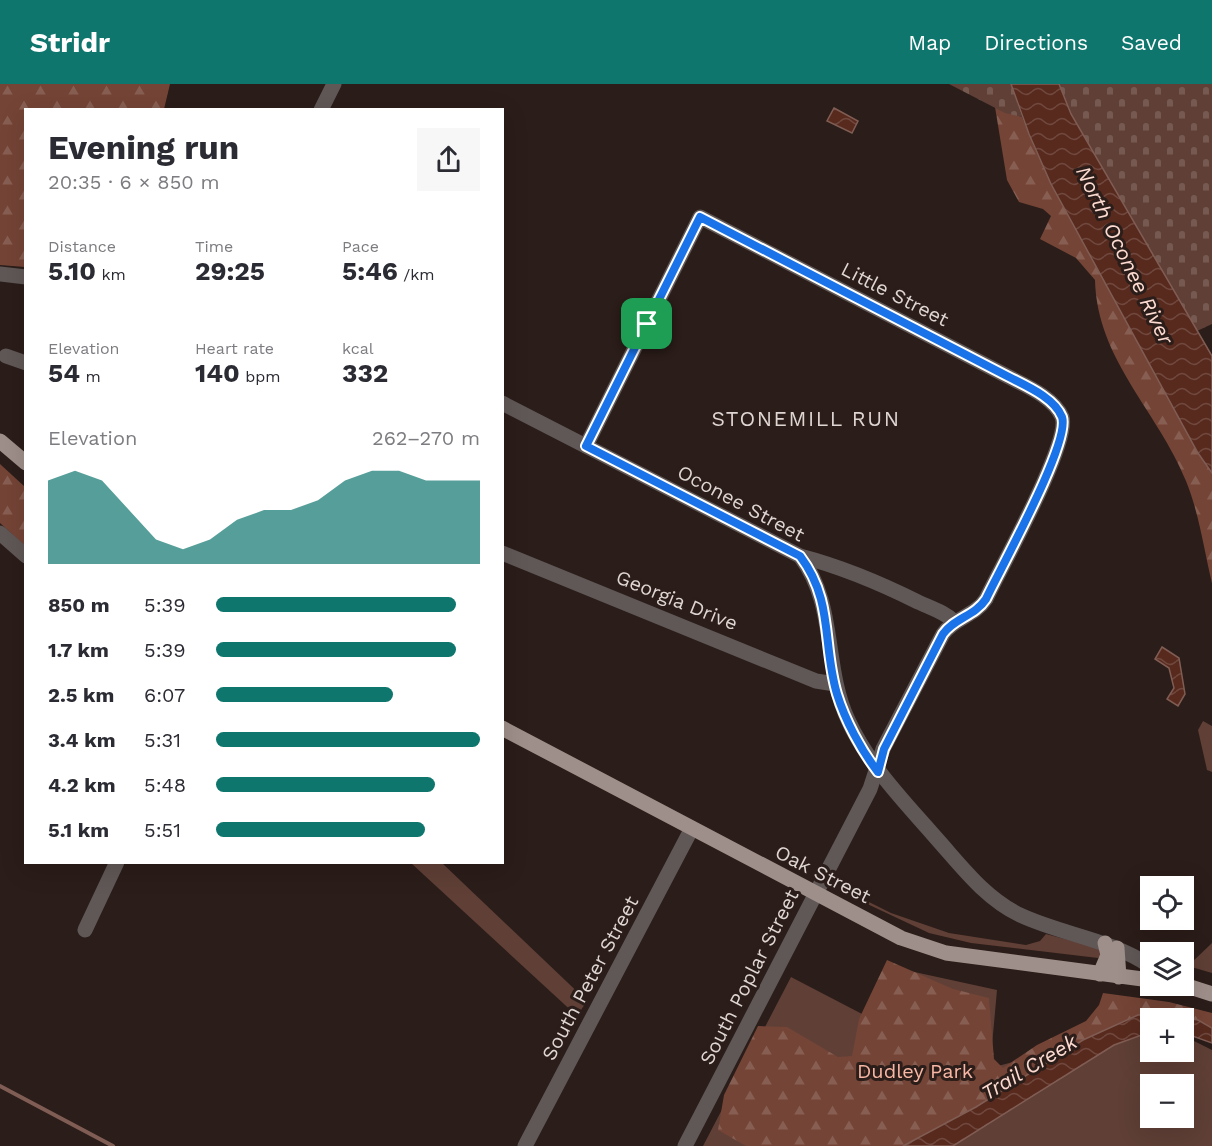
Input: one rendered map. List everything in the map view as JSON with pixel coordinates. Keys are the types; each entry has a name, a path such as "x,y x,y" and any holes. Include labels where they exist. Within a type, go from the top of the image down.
{"main road":[{"path":"0,441 24,461"},
{"name":"Oak Street","path":"504,729 901,938 946,953 1140,979"},
{"path":"1100,974 1111,945"},
{"path":"1111,945 1119,977"},
{"path":"1194,988 1212,994"}],"street":[{"path":"322,108 334,84"},
{"name":"Little Street","path":"586,446 700,217 1007,376 1052,404 1062,419"},
{"path":"0,274 24,277"},
{"path":"6,356 24,362"},
{"name":"Oconee Street","path":"504,403 800,556 813,575 823,598 835,684 848,720 878,772 973,879 999,902 1045,926 1111,945 1140,961"},
{"name":"South Poplar Street","path":"685,1146 878,772 884,749 943,634 955,622 975,612 986,599 1050,468 1062,437 1062,419"},
{"path":"0,533 24,554"},
{"name":"Georgia Drive","path":"504,554 816,681 835,684"},
{"path":"800,556 833,565 886,586 940,611 955,622"},
{"name":"South Peter Street","path":"525,1146 692,830"},
{"path":"85,930 116,864"}],"green space":[{"path":"0,84 170,84 164,108 24,108 24,267 0,265"},
{"path":"949,84 1011,84 1022,117 1005,113"},
{"path":"1059,84 1212,84 1212,324 1197,331 1071,114"},
{"path":"995,107 1022,117 1036,151 1069,215 1198,453 1212,473 1212,583 1191,493 1174,456 1117,360 1098,309 1095,280 1076,258 1040,239 1051,216 1043,209 1019,202 1007,180"},
{"path":"0,464 24,486 24,545 0,523"},
{"path":"1203,721 1212,726 1212,772 1207,770 1198,730"},
{"path":"412,864 443,864 587,1001 577,1016"},
{"path":"847,891 891,913 949,933 1026,945 1040,941 1046,934 1102,949 1102,955 1098,958 971,943 929,933 846,894"},
{"path":"1212,943 1212,973 1194,968 1194,960"},
{"path":"887,960 953,989 989,998 994,1059 1003,1068 1037,1045 1086,1021 1099,1005 1103,993 1169,1002 1192,1008 1140,1008 1140,1015 1083,1040 976,1107 903,1146 746,1146 718,1130 724,1095 758,1026 787,1027 838,1057 852,1056 859,1019"},
{"name":"Dudley Park","path":"887,966 997,990 990,1068 1140,1030 1140,1062 1194,1062 1194,1041 1212,1050 1212,1146 703,1146 791,977 864,1015"},
{"path":"1194,1008 1212,1013 1212,1028 1194,1019"}],"water":[{"name":"North Oconee River","path":"1011,84 1059,84 1071,114 1212,356 1212,473 1198,453 1051,184 1029,134"},
{"path":"834,108 858,121 852,133 827,121"},
{"path":"1162,647 1179,658 1185,694 1178,706 1167,699 1174,688 1169,668 1155,659"},
{"path":"1140,1015 1140,1036 1114,1045 953,1146 903,1146 976,1107 1083,1040"},
{"path":"1194,1019 1212,1028 1212,1043 1194,1037"}],"waterway":[{"path":"0,1086 113,1146"}],"district":[{"name":"STONEMILL RUN","path":"806,418"}],"route":[{"path":"700,217 1029,388 1056,407 1061,414 1064,428 1050,468 986,599 975,612 953,623 943,634 884,749 878,772 848,720 837,694 823,598 813,575 800,556 586,446 647,324 700,217"}],"water label":[{"name":"Trail Creek","path":"1029,1067"}]}
